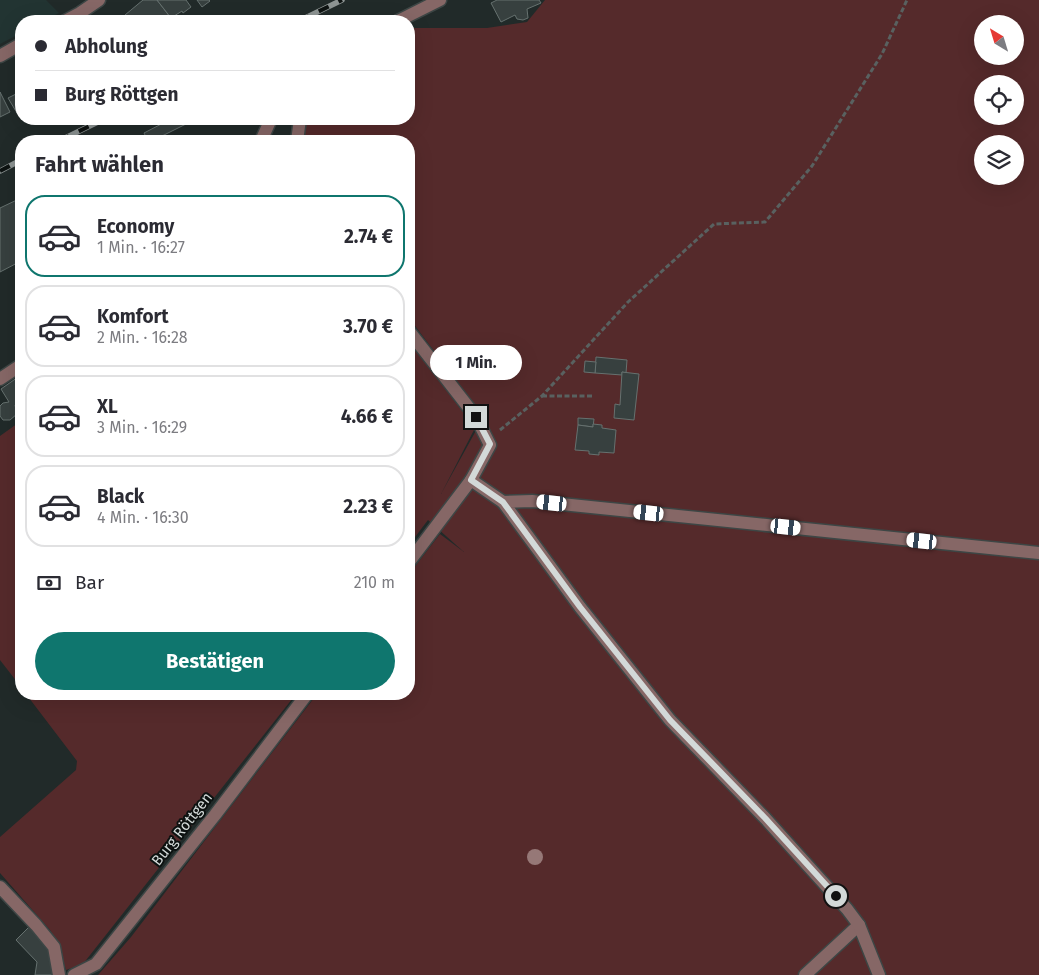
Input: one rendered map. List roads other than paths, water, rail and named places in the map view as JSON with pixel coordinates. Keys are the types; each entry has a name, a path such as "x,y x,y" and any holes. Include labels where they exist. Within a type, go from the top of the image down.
{"street":[{"path":"76,15 99,0"},
{"path":"410,15 440,0"},
{"path":"0,56 15,47"},
{"path":"415,339 476,417 490,444 471,480 415,554"},
{"path":"0,379 15,369"},
{"path":"471,480 503,502 580,607 670,720 771,824 847,909 859,925 879,975"},
{"path":"503,502 532,501 1039,553"},
{"name":"Burg Röttgen","path":"74,975 96,964 215,815 302,700"},
{"path":"0,886 54,947 59,975"},
{"path":"805,975 859,925"}],"railway":[{"path":"311,15 342,0"},
{"path":"71,135 92,125"},
{"path":"0,171 15,163"}]}
